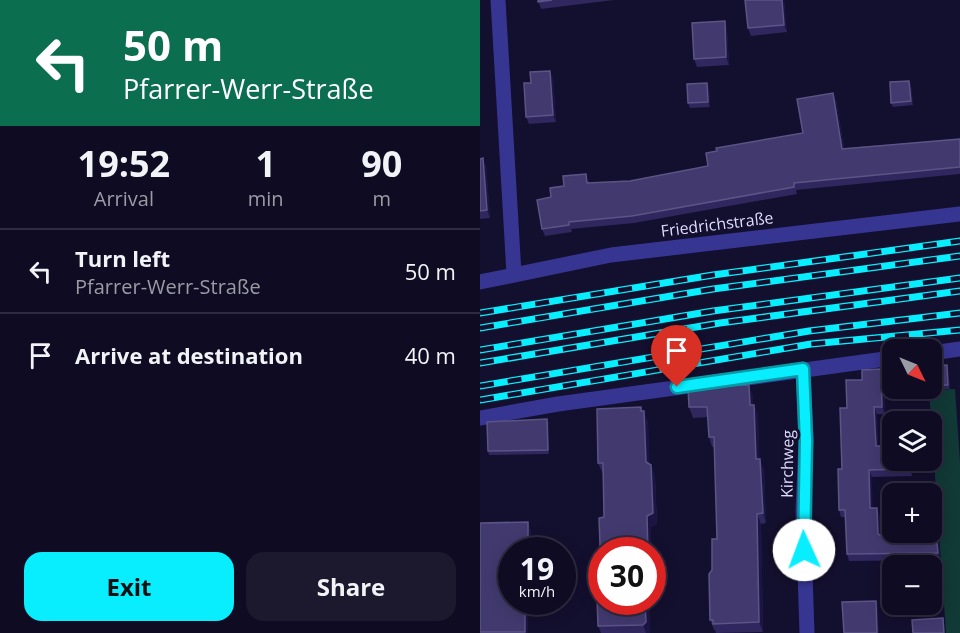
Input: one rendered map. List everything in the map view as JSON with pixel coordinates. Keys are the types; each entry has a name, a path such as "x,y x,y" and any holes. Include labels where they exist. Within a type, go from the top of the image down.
{"street":[{"path":"498,0 514,274"},
{"name":"Friedrichstraße","path":"480,282 611,255 960,214"},
{"path":"942,352 960,349"},
{"path":"480,418 558,404 882,358"},
{"name":"Kirchweg","path":"803,369 806,441 803,512 807,633"}],"green space":[{"path":"955,389 960,462 960,633 946,633 940,543 942,543 942,483 936,483 935,471 942,471 942,411 930,411 930,399 942,399 942,390"}],"building":[{"path":"745,0 782,0 784,25 748,28"},
{"path":"725,21 726,57 694,59 692,23"},
{"path":"550,71 553,115 526,117 524,83 531,83 530,72"},
{"path":"909,81 911,101 891,103 890,82"},
{"path":"707,83 708,102 688,103 687,84"},
{"path":"833,93 842,149 960,139 960,167 794,183 794,187 632,216 569,222 569,225 542,229 537,200 551,197 550,188 564,186 563,176 586,174 587,183 630,181 708,166 706,153 717,151 716,148 803,133 797,99"},
{"path":"483,158 487,210 480,211 480,159"},
{"path":"942,365 947,365 948,385 942,385"},
{"path":"881,369 882,407 874,407 876,446 882,446 882,470 869,470 870,508 877,508 878,534 882,536 882,543 937,543 938,553 847,554 845,510 839,510 838,469 842,469 840,408 847,408 846,380 862,380 862,370"},
{"path":"749,385 750,405 754,405 756,459 760,459 763,513 757,514 759,622 713,624 713,620 710,620 709,574 712,570 712,539 717,539 714,437 709,437 707,407 689,407 688,387"},
{"path":"641,407 641,411 644,411 646,462 651,465 653,513 647,516 648,537 600,537 599,518 604,517 603,463 598,463 597,409"},
{"path":"547,419 548,450 488,451 487,422"},
{"path":"528,522 528,537 498,537 498,615 525,615 525,632 480,632 480,523"},
{"path":"876,601 877,633 844,633 842,602"},
{"path":"598,615 646,615 646,622 643,625 598,626"},
{"path":"943,618 944,633 913,633 912,620"}],"railway":[{"path":"480,313 713,275 960,241"},
{"path":"480,328 713,289 960,256"},
{"path":"480,350 713,311 960,278"},
{"path":"480,363 720,323 960,291"},
{"path":"480,386 809,331 960,313"},
{"path":"480,400 811,344 960,330"}],"route":[{"path":"677,387 803,369 806,441 804,550"}]}
